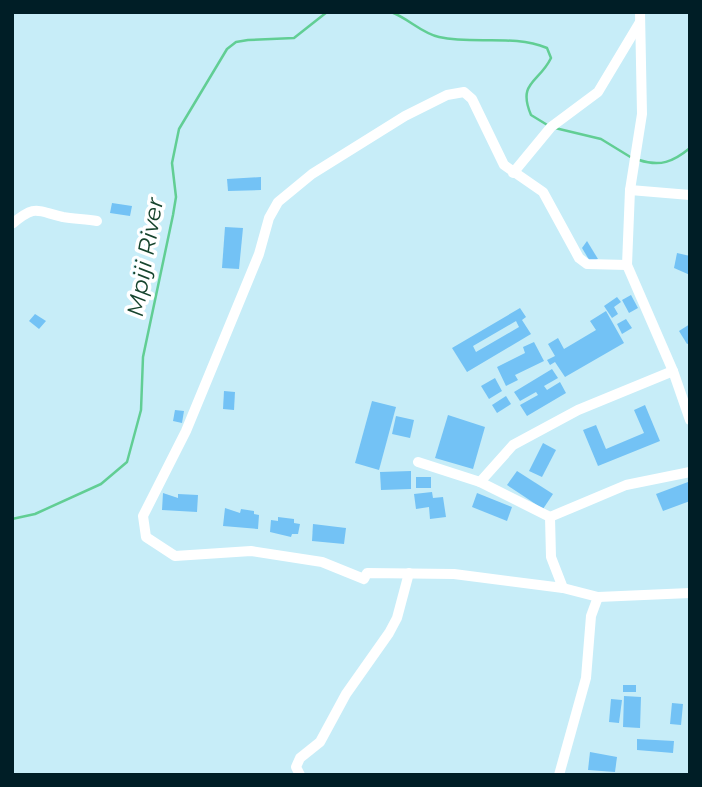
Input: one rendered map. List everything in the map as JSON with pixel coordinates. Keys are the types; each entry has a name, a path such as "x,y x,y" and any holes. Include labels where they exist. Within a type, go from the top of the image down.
{"street":[{"path":"640,17 643,83 639,143 630,190 627,265 689,414"},
{"path":"513,173 551,127 598,92 640,17"},
{"path":"627,265 587,264 579,258 543,192 536,184 513,173 504,165 472,99 457,92 405,116 312,174 278,202 269,218 259,254 186,432 143,516 146,537 175,556 251,551 322,562 364,579 367,573 454,574 563,589 598,597 690,593"},
{"path":"630,190 690,195"},
{"path":"12,224 25,213 40,208 61,216 97,221"},
{"path":"480,482 513,445 578,410 673,371"},
{"path":"418,462 480,482 550,517 626,485 690,472"},
{"path":"550,517 551,557 563,589"},
{"path":"300,775 296,767 300,758 320,742 346,694 390,633 397,618 409,573"},
{"path":"559,775 586,678 591,616 598,597"}],"building":[{"path":"261,177 261,190 228,191 227,179"},
{"path":"112,203 132,206 130,216 110,213"},
{"path":"225,227 243,228 239,269 222,268"},
{"path":"587,241 598,259 591,263 582,248"},
{"path":"677,253 690,256 690,275 674,268"},
{"path":"631,295 638,308 629,313 622,300"},
{"path":"617,297 621,302 614,307 618,314 612,318 604,306"},
{"path":"520,308 526,317 522,320 531,334 467,372 452,348","holes":["516,321 519,327 476,352 473,346"]},
{"path":"606,311 624,343 565,377 555,362 550,365 547,360 555,356 548,344 558,338 564,349 596,330 590,321"},
{"path":"35,314 46,321 39,329 29,321"},
{"path":"626,319 632,328 622,334 617,324"},
{"path":"690,324 690,343 687,344 679,331"},
{"path":"534,342 544,361 515,375 518,380 506,386 497,367 525,353 523,347"},
{"path":"552,369 558,378 544,386 547,390 560,382 566,393 527,416 520,405 538,395 536,392 520,401 514,392"},
{"path":"495,378 502,391 489,399 481,386"},
{"path":"224,391 235,392 234,410 223,409"},
{"path":"506,396 511,404 497,413 492,405"},
{"path":"372,401 396,407 379,470 355,463"},
{"path":"645,405 660,441 598,466 583,430 596,425 606,449 644,433 634,410"},
{"path":"175,410 184,411 182,423 173,421"},
{"path":"448,415 485,427 473,469 435,458"},
{"path":"396,416 414,420 410,438 392,434"},
{"path":"543,443 556,450 542,477 529,471"},
{"path":"411,471 411,489 381,490 380,472"},
{"path":"517,471 553,494 543,509 507,485"},
{"path":"416,477 431,477 431,488 416,488"},
{"path":"688,482 690,501 663,511 656,494"},
{"path":"432,492 433,498 443,497 446,517 430,519 429,507 416,509 414,494"},
{"path":"163,493 178,498 178,494 198,495 197,512 162,510"},
{"path":"477,493 512,507 507,521 472,507"},
{"path":"225,508 240,513 241,509 254,511 254,514 259,515 258,529 223,526"},
{"path":"278,517 294,519 294,523 300,524 298,534 292,534 291,537 270,532 271,520 278,521"},
{"path":"313,524 346,528 344,544 312,541"},
{"path":"623,685 636,685 636,692 623,692"},
{"path":"624,696 641,697 640,728 623,727"},
{"path":"611,699 622,700 619,723 609,722"},
{"path":"672,703 683,704 681,725 670,724"},
{"path":"637,739 674,741 673,753 637,750"},
{"path":"590,752 617,757 615,772 588,770"}],"waterway":[{"name":"Mpiji River","path":"12,519 35,514 101,484 127,462 141,410 143,357 176,197 172,163 179,129 227,49 236,42 248,40 294,38 327,12"},
{"name":"Mpiji River","path":"391,12 439,37 507,40 547,48 551,58 528,89 527,104 531,115 549,126"},
{"name":"Mpiji River","path":"555,128 601,139 632,158"},
{"name":"Mpiji River","path":"639,160 666,162 690,148"}]}
